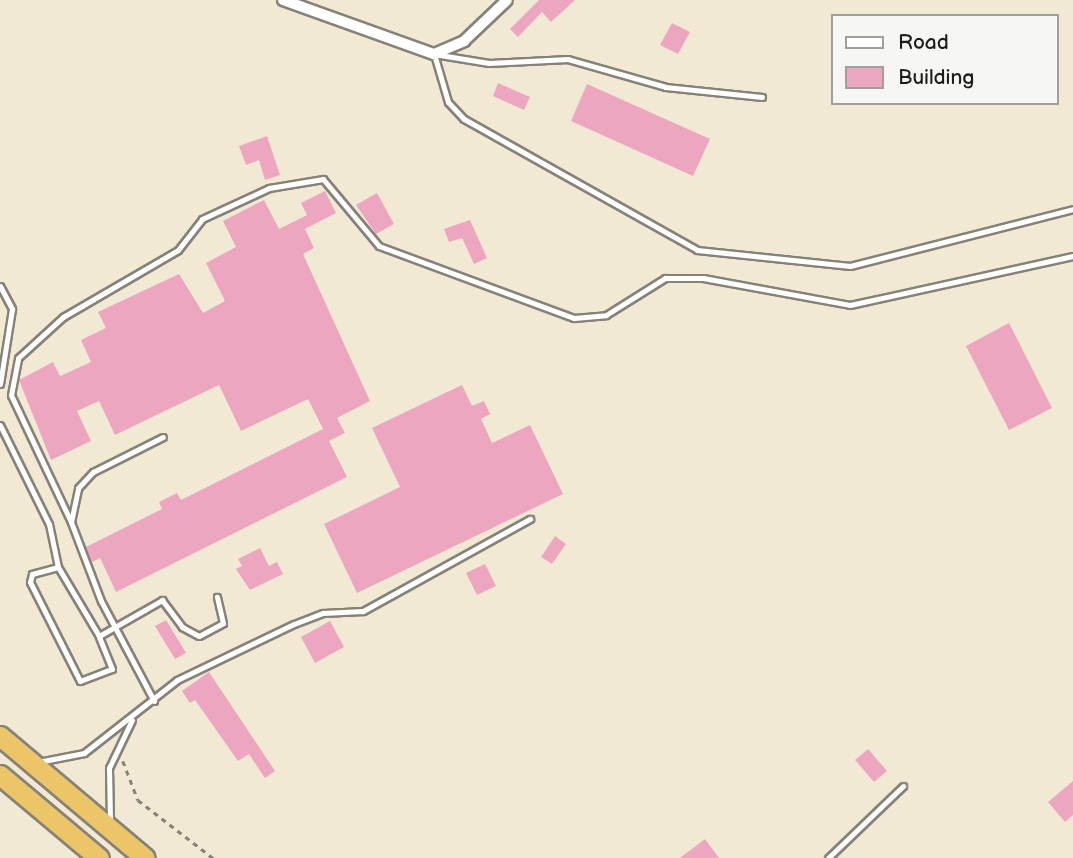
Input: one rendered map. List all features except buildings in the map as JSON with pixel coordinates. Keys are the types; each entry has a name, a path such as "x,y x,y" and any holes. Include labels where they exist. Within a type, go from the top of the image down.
{"highway":[{"path":"0,736 115,836 145,858"},
{"path":"4,781 100,858"}],"street":[{"path":"283,0 434,54 464,41 507,0"}],"lane":[{"path":"761,97 666,88 568,59 489,62 434,54 448,102 464,120 697,250 850,266 1073,209"},
{"path":"154,701 115,627 71,522 11,395 19,358 63,317 178,250 202,219 259,190 323,179 379,246 574,318 606,315 664,278 703,278 850,305 1073,256"},
{"path":"0,286 12,309 0,384"},
{"path":"0,425 49,524 58,567 99,636 112,669 80,681 30,582 33,574 58,567"},
{"path":"71,522 78,488 93,472 163,437"},
{"path":"30,763 84,753 134,717 177,680 323,613 363,611 530,519"},
{"path":"99,636 162,600 182,627 199,636 223,623 217,597"},
{"path":"115,836 105,786 134,717"},
{"path":"828,858 903,786"}],"path":[{"path":"120,748 138,800 213,858"}]}
